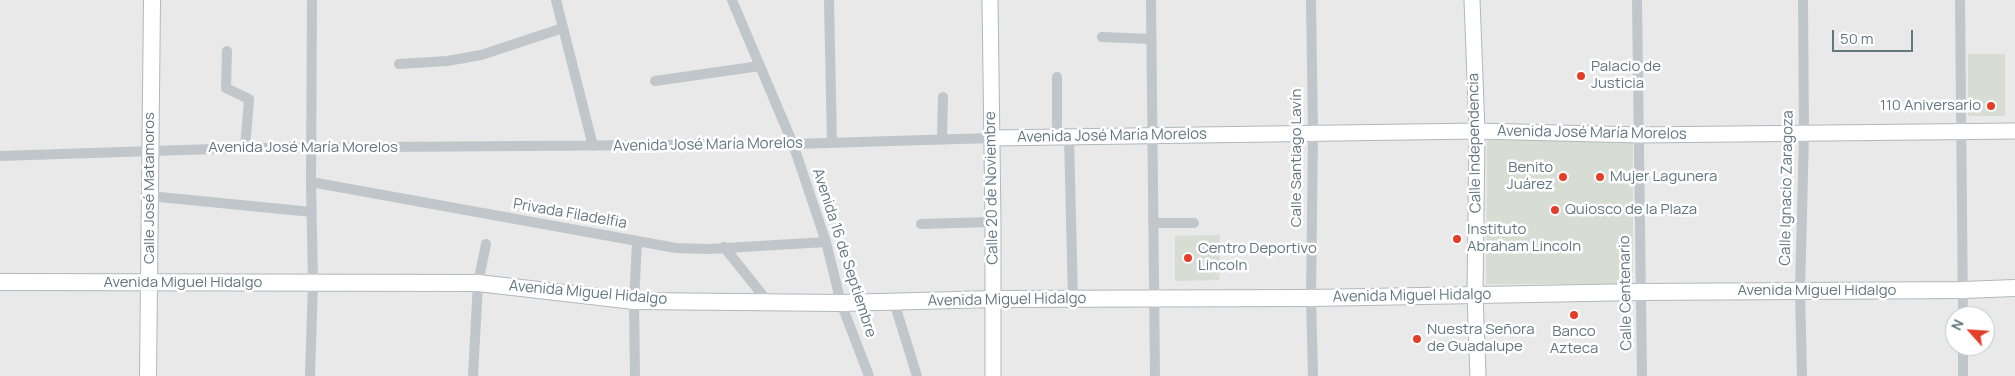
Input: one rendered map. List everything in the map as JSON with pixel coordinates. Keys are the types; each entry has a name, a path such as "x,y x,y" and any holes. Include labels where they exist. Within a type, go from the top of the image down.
{"main road":[{"name":"Calle José Matamoros","path":"148,376 152,0"},
{"name":"Avenida Miguel Hidalgo","path":"0,282 478,283 634,301 769,303 994,299 1311,298 2015,288"}],"street":[{"path":"310,376 313,283 311,182 312,0"},
{"path":"556,0 593,146"},
{"name":"Avenida 16 de Septiembre","path":"732,0 793,144 826,242 841,303 869,376"},
{"path":"829,0 832,143"},
{"name":"Calle 20 de Noviembre","path":"990,0 994,299 993,376"},
{"path":"1151,0 1156,376"},
{"name":"Calle Santiago Lavín","path":"1310,0 1313,133 1311,298 1313,376"},
{"name":"Calle Independencia","path":"1472,0 1477,131 1475,295 1478,376"},
{"name":"Calle Centenario","path":"1637,0 1642,376"},
{"name":"Calle Ignacio Zaragoza","path":"1802,376 1800,290 1804,134 1803,0"},
{"path":"1960,0 1963,306"},
{"path":"399,64 447,61 481,55 563,28"},
{"path":"1102,37 1151,39"},
{"path":"227,51 226,88 249,99 245,148"},
{"path":"655,81 760,66"},
{"path":"1057,77 1063,137 1073,300"},
{"path":"942,138 943,97"},
{"name":"Avenida José María Morelos","path":"0,156 245,148 793,144 942,138 1313,133 1477,131 1639,135 2015,131"},
{"name":"Privada Filadelfia","path":"311,182 676,248 709,249 826,242"},
{"path":"149,196 312,212"},
{"path":"920,224 993,222"},
{"path":"1153,223 1194,223"},
{"path":"635,376 634,301 637,242"},
{"path":"473,376 478,283 486,244"},
{"path":"724,248 769,303"},
{"path":"894,302 917,376"},
{"path":"1963,356 1963,376"}],"shaded area":[{"path":"0,0 2015,0 2015,376 0,376"},
{"path":"1968,54 2005,54 2005,116 1968,116"},
{"path":"1487,140 1633,140 1633,284 1486,284"},
{"path":"1220,235 1219,280 1175,281 1175,236"}],"place":[{"name":"Palacio de Justicia","path":"1581,76"},
{"name":"110 Aniversario","path":"1991,106"},
{"name":"Benito Juárez","path":"1563,177"},
{"name":"Mujer Lagunera","path":"1600,177"},
{"name":"Quiosco de la Plaza","path":"1555,210"},
{"name":"Instituto Abraham Lincoln","path":"1457,239"},
{"name":"Centro Deportivo Lincoln","path":"1188,258"},
{"name":"Banco Azteca","path":"1574,315"},
{"name":"Nuestra Señora de Guadalupe","path":"1417,339"}]}
